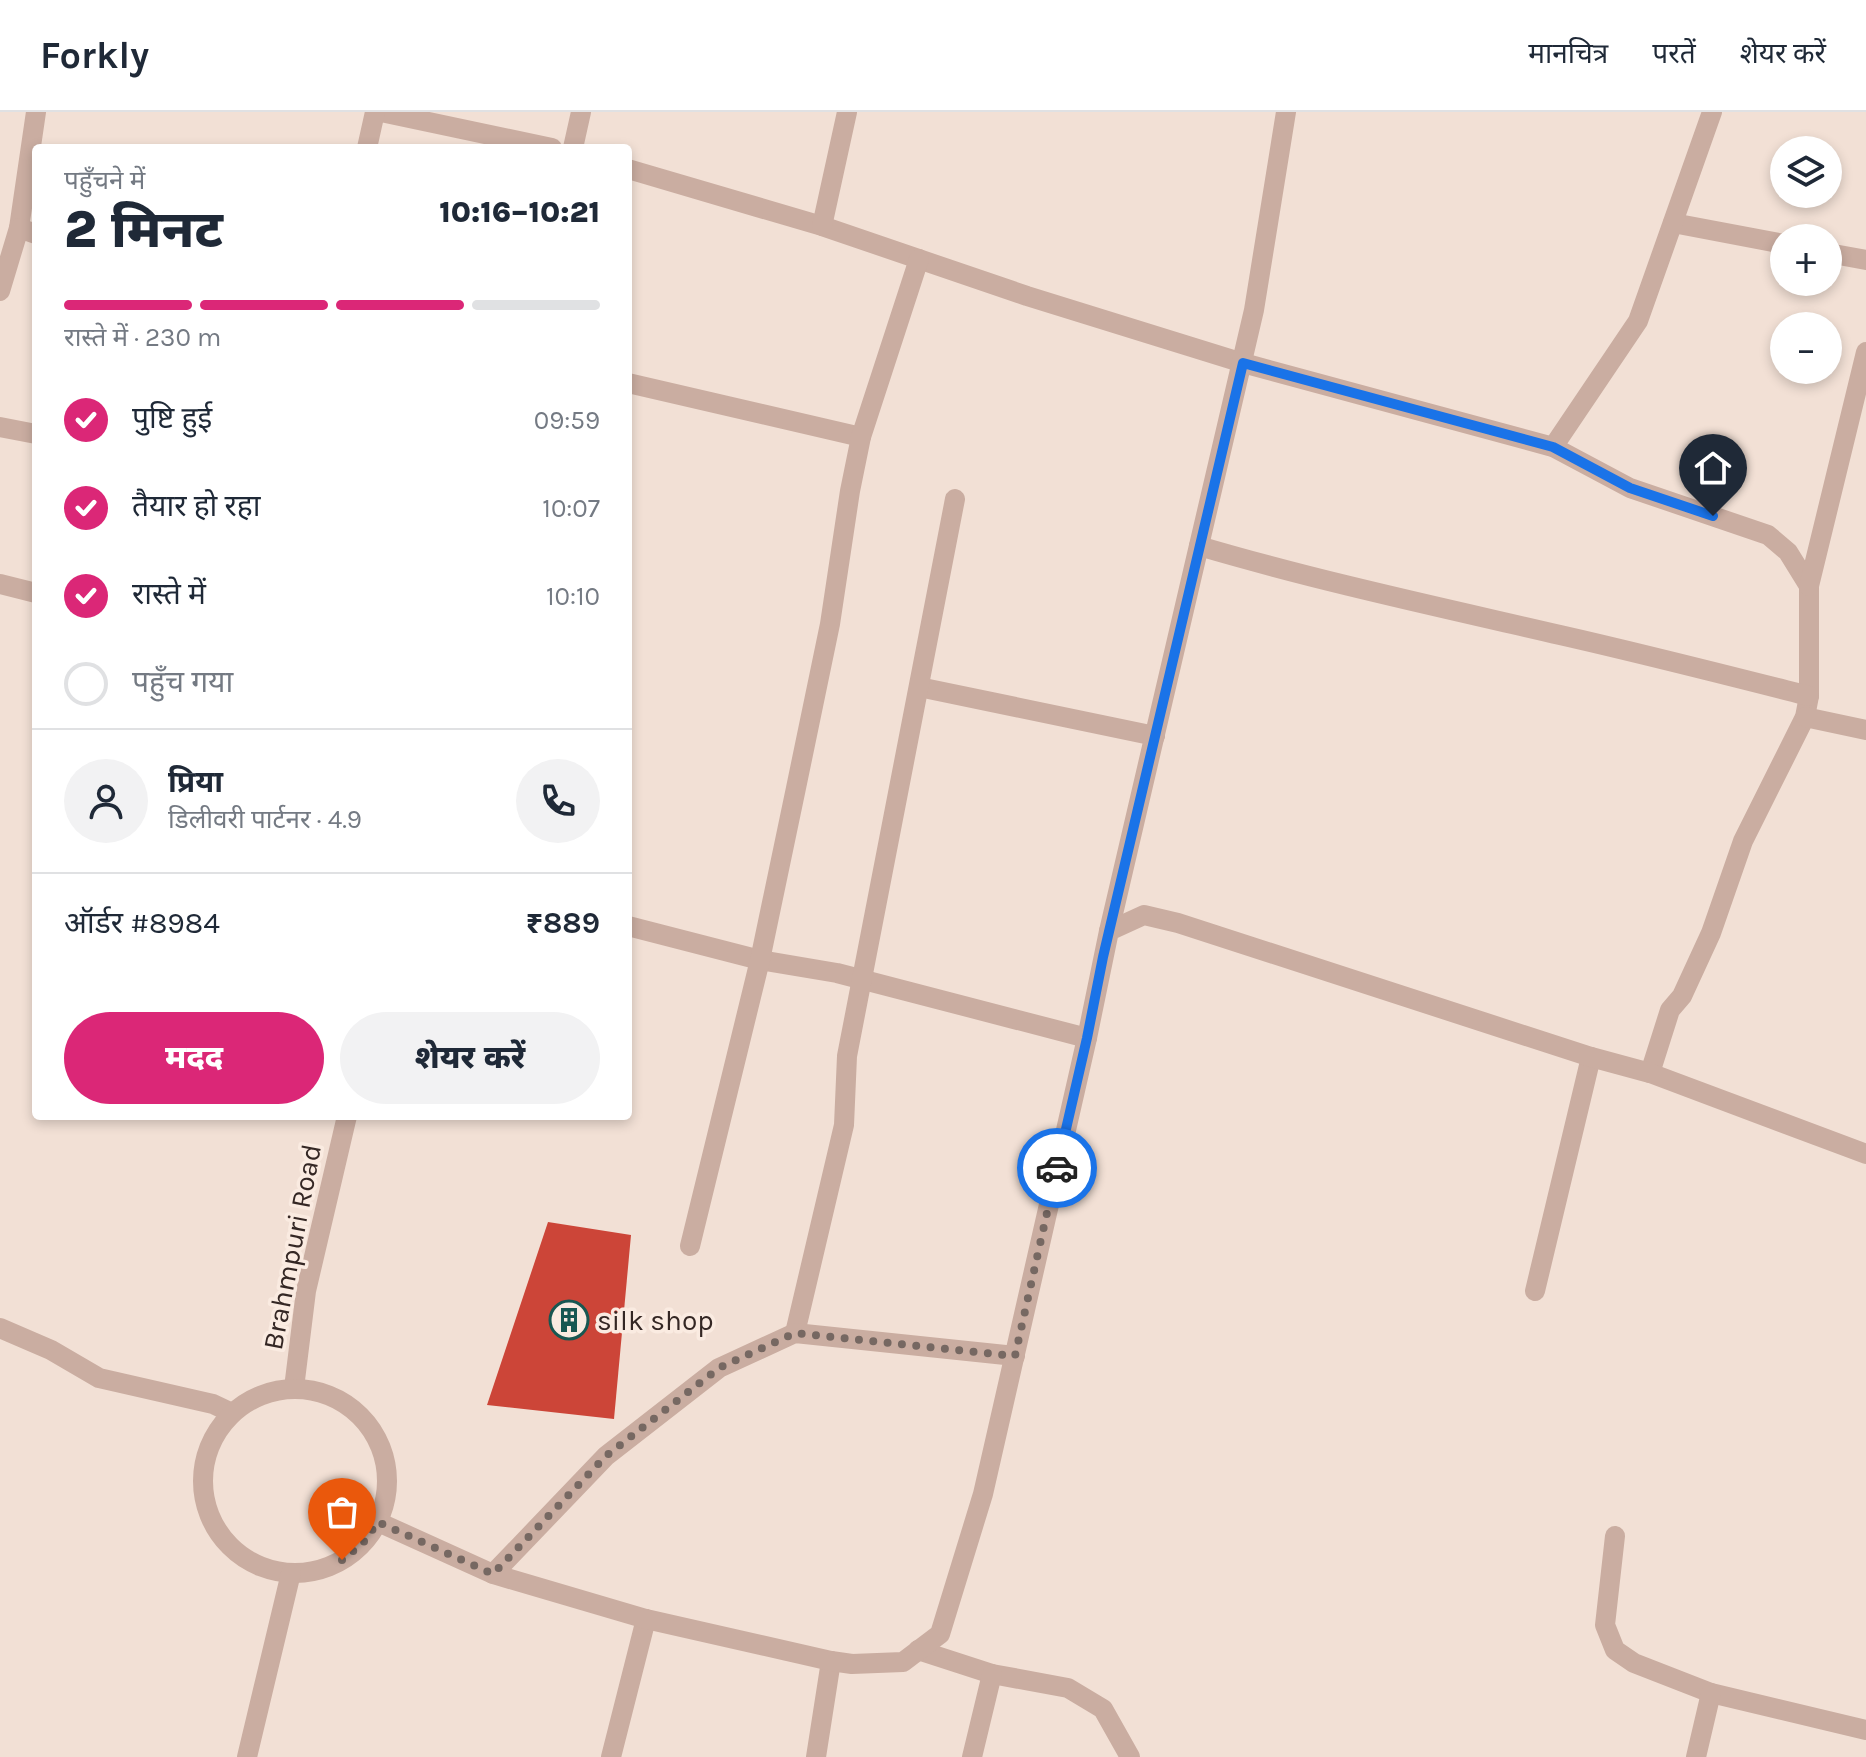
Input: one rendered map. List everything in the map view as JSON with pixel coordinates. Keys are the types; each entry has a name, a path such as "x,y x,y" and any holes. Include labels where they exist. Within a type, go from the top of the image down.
{"street":[{"path":"34,144 36,112"},
{"path":"368,144 378,112 533,144"},
{"path":"574,144 581,112"},
{"path":"822,226 847,112"},
{"path":"378,1522 493,1574 646,1619 831,1661 852,1664 903,1662 940,1634 983,1494 1109,931 1243,363 1286,112"},
{"path":"1553,447 1638,321 1712,112"},
{"path":"0,291 27,231 32,165"},
{"path":"632,170 822,226 1027,296 1243,363 1553,447 1630,488 1768,535 1788,552 1809,586"},
{"path":"1673,223 1770,241"},
{"path":"1842,256 1866,260"},
{"path":"690,1246 760,960 830,624 861,437 919,259"},
{"path":"1650,1073 1670,1010 1682,996 1711,933 1743,841 1805,717 1809,696 1809,586 1866,352"},
{"path":"632,384 861,437"},
{"path":"0,427 32,433"},
{"path":"795,1333 844,1125 847,1056 955,499"},
{"path":"1199,546 1283,571 1809,696"},
{"path":"0,584 32,592"},
{"path":"919,687 1155,736"},
{"path":"1805,717 1866,730"},
{"path":"1109,931 1144,915 1178,923 1591,1057 1650,1073 1866,1154"},
{"path":"632,927 760,960 862,979 1087,1038"},
{"path":"1535,1291 1591,1057"},
{"name":"Brahmpuri Road","path":"294,1388 306,1291 346,1120"},
{"path":"0,1328 51,1350 99,1378 213,1404 232,1413"},
{"path":"493,1574 606,1456 719,1368 795,1333 1015,1356"},
{"name":"Brahmpuri Road","path":"294,1388 324,1393 352,1408 373,1432 385,1460 387,1491 378,1522 363,1543 342,1560 317,1570 291,1573 256,1565 227,1543 207,1512 202,1477 211,1441 232,1413 250,1399 294,1388"},
{"path":"1615,1536 1605,1625 1615,1650 1634,1663 1711,1693 1866,1730"},
{"path":"247,1757 291,1573"},
{"path":"611,1757 646,1619"},
{"path":"918,1650 992,1674 1068,1688 1103,1709 1130,1757"},
{"path":"816,1757 831,1661"},
{"path":"972,1757 992,1674"},
{"path":"1696,1757 1711,1693"}],"building":[{"name":"silk shop","path":"548,1222 631,1235 614,1419 487,1405"}],"way so far":[{"path":"342,1560 363,1543 378,1522 493,1574 606,1456 719,1368 795,1333 1015,1356 1057,1168"}],"place":[{"name":"silk shop","path":"569,1320"}],"route":[{"path":"1057,1168 1103,957 1243,363 1553,447 1630,488 1713,516"}]}
